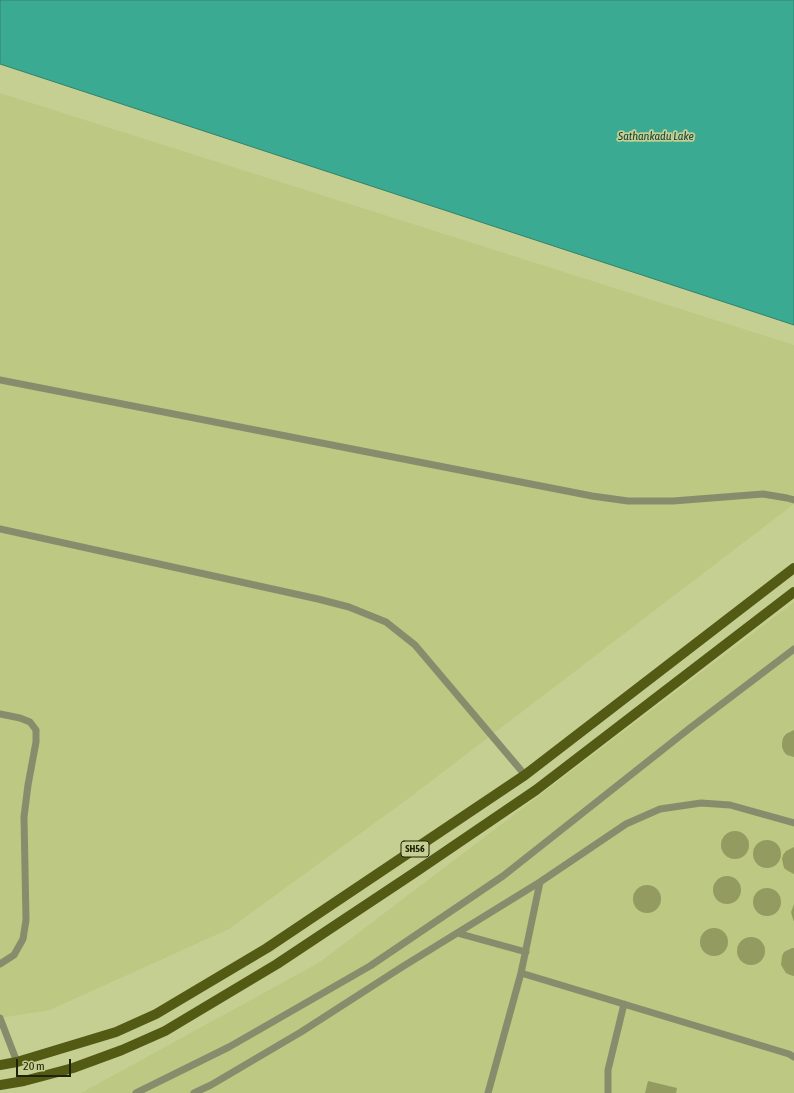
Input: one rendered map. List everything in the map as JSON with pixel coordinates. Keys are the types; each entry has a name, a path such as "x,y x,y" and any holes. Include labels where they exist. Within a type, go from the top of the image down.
{"main road":[{"name":"SH56","path":"0,1065 17,1062 116,1032 156,1014 267,948 525,775 794,568"},
{"name":"SH56","path":"0,1085 24,1081 73,1068 122,1050 164,1032 277,964 414,874 536,790 794,592"}],"lane":[{"path":"0,380 592,496 628,501 674,501 763,494 794,500"},
{"path":"0,528 318,599 349,607 386,622 415,645 525,775"},
{"path":"136,1093 229,1047 370,966 502,876 794,648"},
{"path":"0,714 20,718 30,722 36,730 36,742 24,817 26,920 23,939 14,955 0,964"},
{"path":"194,1093 211,1085 301,1032 402,967 540,882 626,824 660,809 701,803 730,805 794,823"},
{"path":"488,1093 521,973 540,882"},
{"path":"457,933 526,952"},
{"path":"521,973 789,1054 794,1057"},
{"path":"608,1093 608,1070 624,1004"},
{"path":"0,1018 17,1062"}],"shaded area":[{"path":"0,93 794,345 794,504 409,798 229,929 50,1010 0,1018"},
{"path":"794,602 794,1093 81,1093 320,962"}],"water":[{"name":"Sathankadu Lake","path":"0,0 794,0 794,325 0,64"}],"building":[{"path":"794,730 794,757 787,755 784,752 782,743 786,734"},
{"path":"735,831 745,835 749,845 745,855 735,859 725,855 721,845 725,835"},
{"path":"767,840 777,844 781,854 777,864 767,868 757,864 753,854 757,844"},
{"path":"794,847 794,874 784,868 782,859 786,851"},
{"path":"727,876 737,880 741,890 737,900 727,904 717,900 713,890 717,880"},
{"path":"647,885 657,889 661,899 657,909 647,913 637,909 633,899 637,889"},
{"path":"767,888 777,892 781,902 777,912 767,916 757,912 753,902 757,892"},
{"path":"794,904 794,922 791,912"},
{"path":"714,928 724,932 728,942 724,952 714,956 704,952 700,942 704,932"},
{"path":"751,937 761,941 765,951 761,961 751,965 741,961 737,951 741,941"},
{"path":"794,948 794,976 786,973 781,965 784,952"},
{"path":"648,1081 677,1088 676,1093 645,1093"}]}
